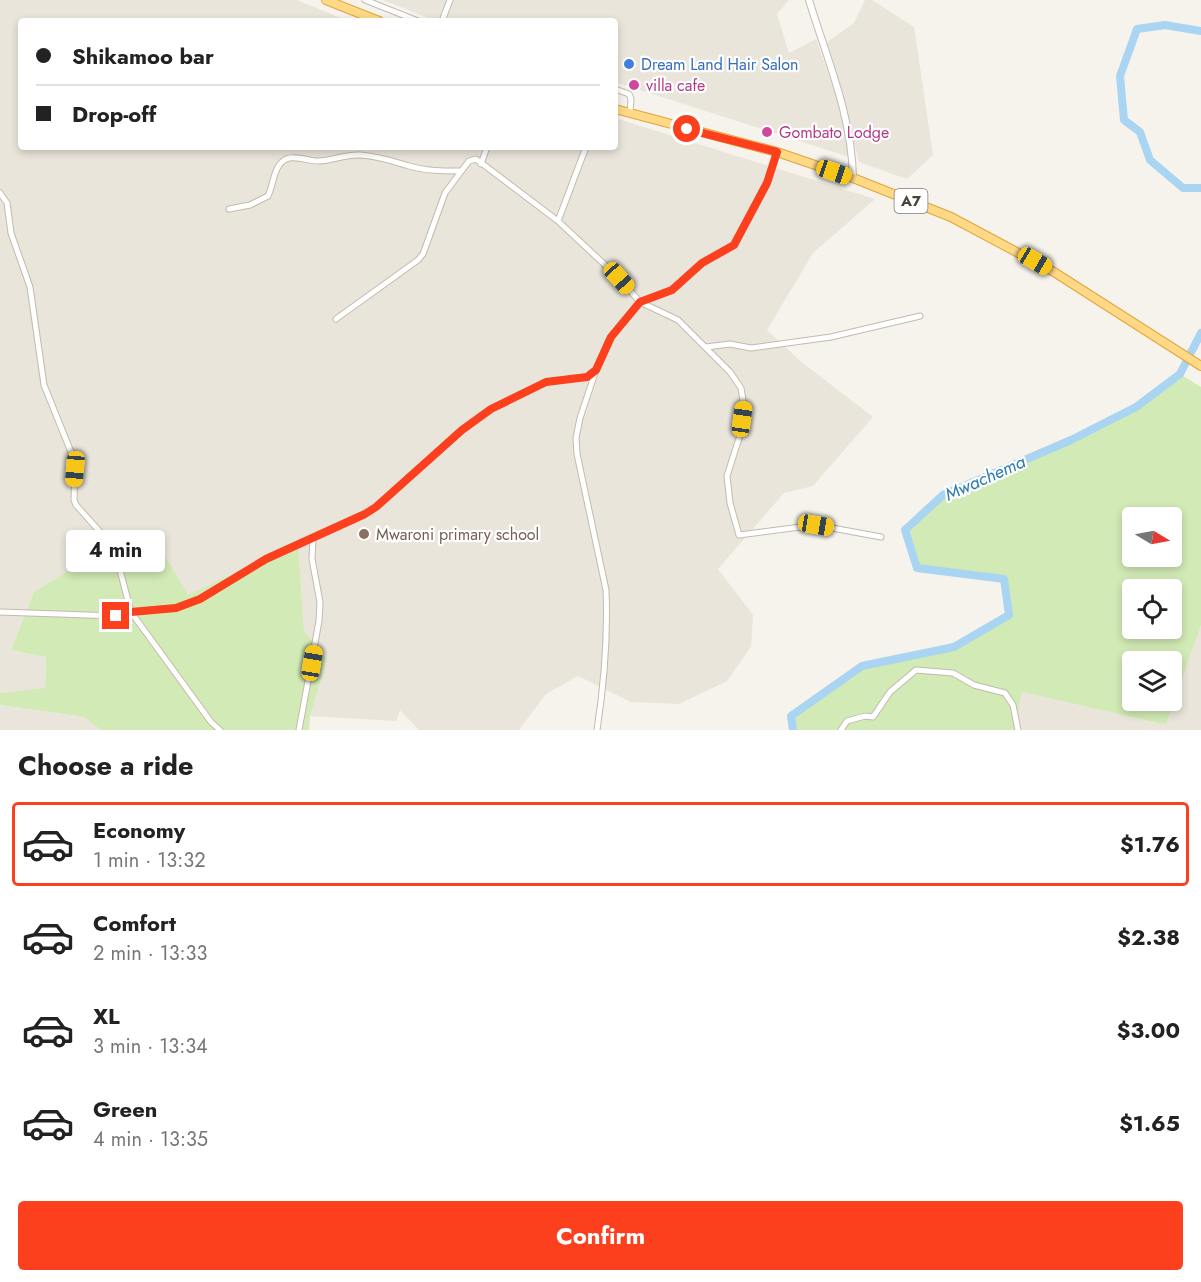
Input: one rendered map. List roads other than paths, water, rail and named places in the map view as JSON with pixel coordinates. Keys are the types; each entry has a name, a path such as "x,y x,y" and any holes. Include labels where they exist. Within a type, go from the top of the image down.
{"highway":[{"path":"326,0 371,18"},
{"name":"A7","path":"618,110 777,152 853,178 951,217 1016,250 1095,297 1201,366"}],"street":[{"path":"365,0 410,18"},
{"path":"443,18 450,0"},
{"path":"809,0 849,129 853,178"},
{"path":"379,18 384,8"},
{"path":"618,90 629,94 632,99 630,113"},
{"path":"481,164 486,150"},
{"path":"558,221 585,150"},
{"path":"597,730 605,659 606,590 577,454 576,438 579,418 596,370 611,337 640,302 672,290 702,263 734,245 767,183 777,152"},
{"path":"230,209 250,205 268,196 276,169 285,160 290,159 319,161 357,155 385,158 410,167 435,171 460,171"},
{"path":"336,319 418,260 423,254 445,193 460,171 472,159 476,159 558,221 612,271 640,302 678,320 706,347 741,388 744,407 741,432 727,476 730,503 739,535 816,525 881,537"},
{"path":"0,193 7,203 11,233 30,287 44,385 75,462 74,500 76,505 110,543 116,555 131,612 211,722 220,730"},
{"path":"706,347 730,344 751,348 831,337 921,316"},
{"path":"0,612 116,616 131,612 176,608 200,599 266,559 313,539 376,507 462,430 491,409 546,382 587,377 596,370"},
{"path":"299,730 319,621 320,602 312,559 313,539"},
{"path":"841,730 847,721 865,716 873,717 890,692 916,670 953,672 974,685 1005,693 1013,705 1018,730"}],"waterway":[{"name":"Mwachema","path":"1201,31 1165,25 1137,29 1120,76 1124,120 1140,132 1150,160 1183,188 1201,188"},
{"name":"Mwachema","path":"793,730 791,716 862,666 954,647 1009,615 1004,579 917,568 905,530 943,495 1071,440 1136,407 1180,374 1201,333"}],"place":[{"name":"Dream Land Hair Salon","path":"629,64"},
{"name":"villa cafe","path":"634,85"},
{"name":"Gombato Lodge","path":"767,132"},
{"name":"Mwaroni primary school","path":"364,534"}]}
